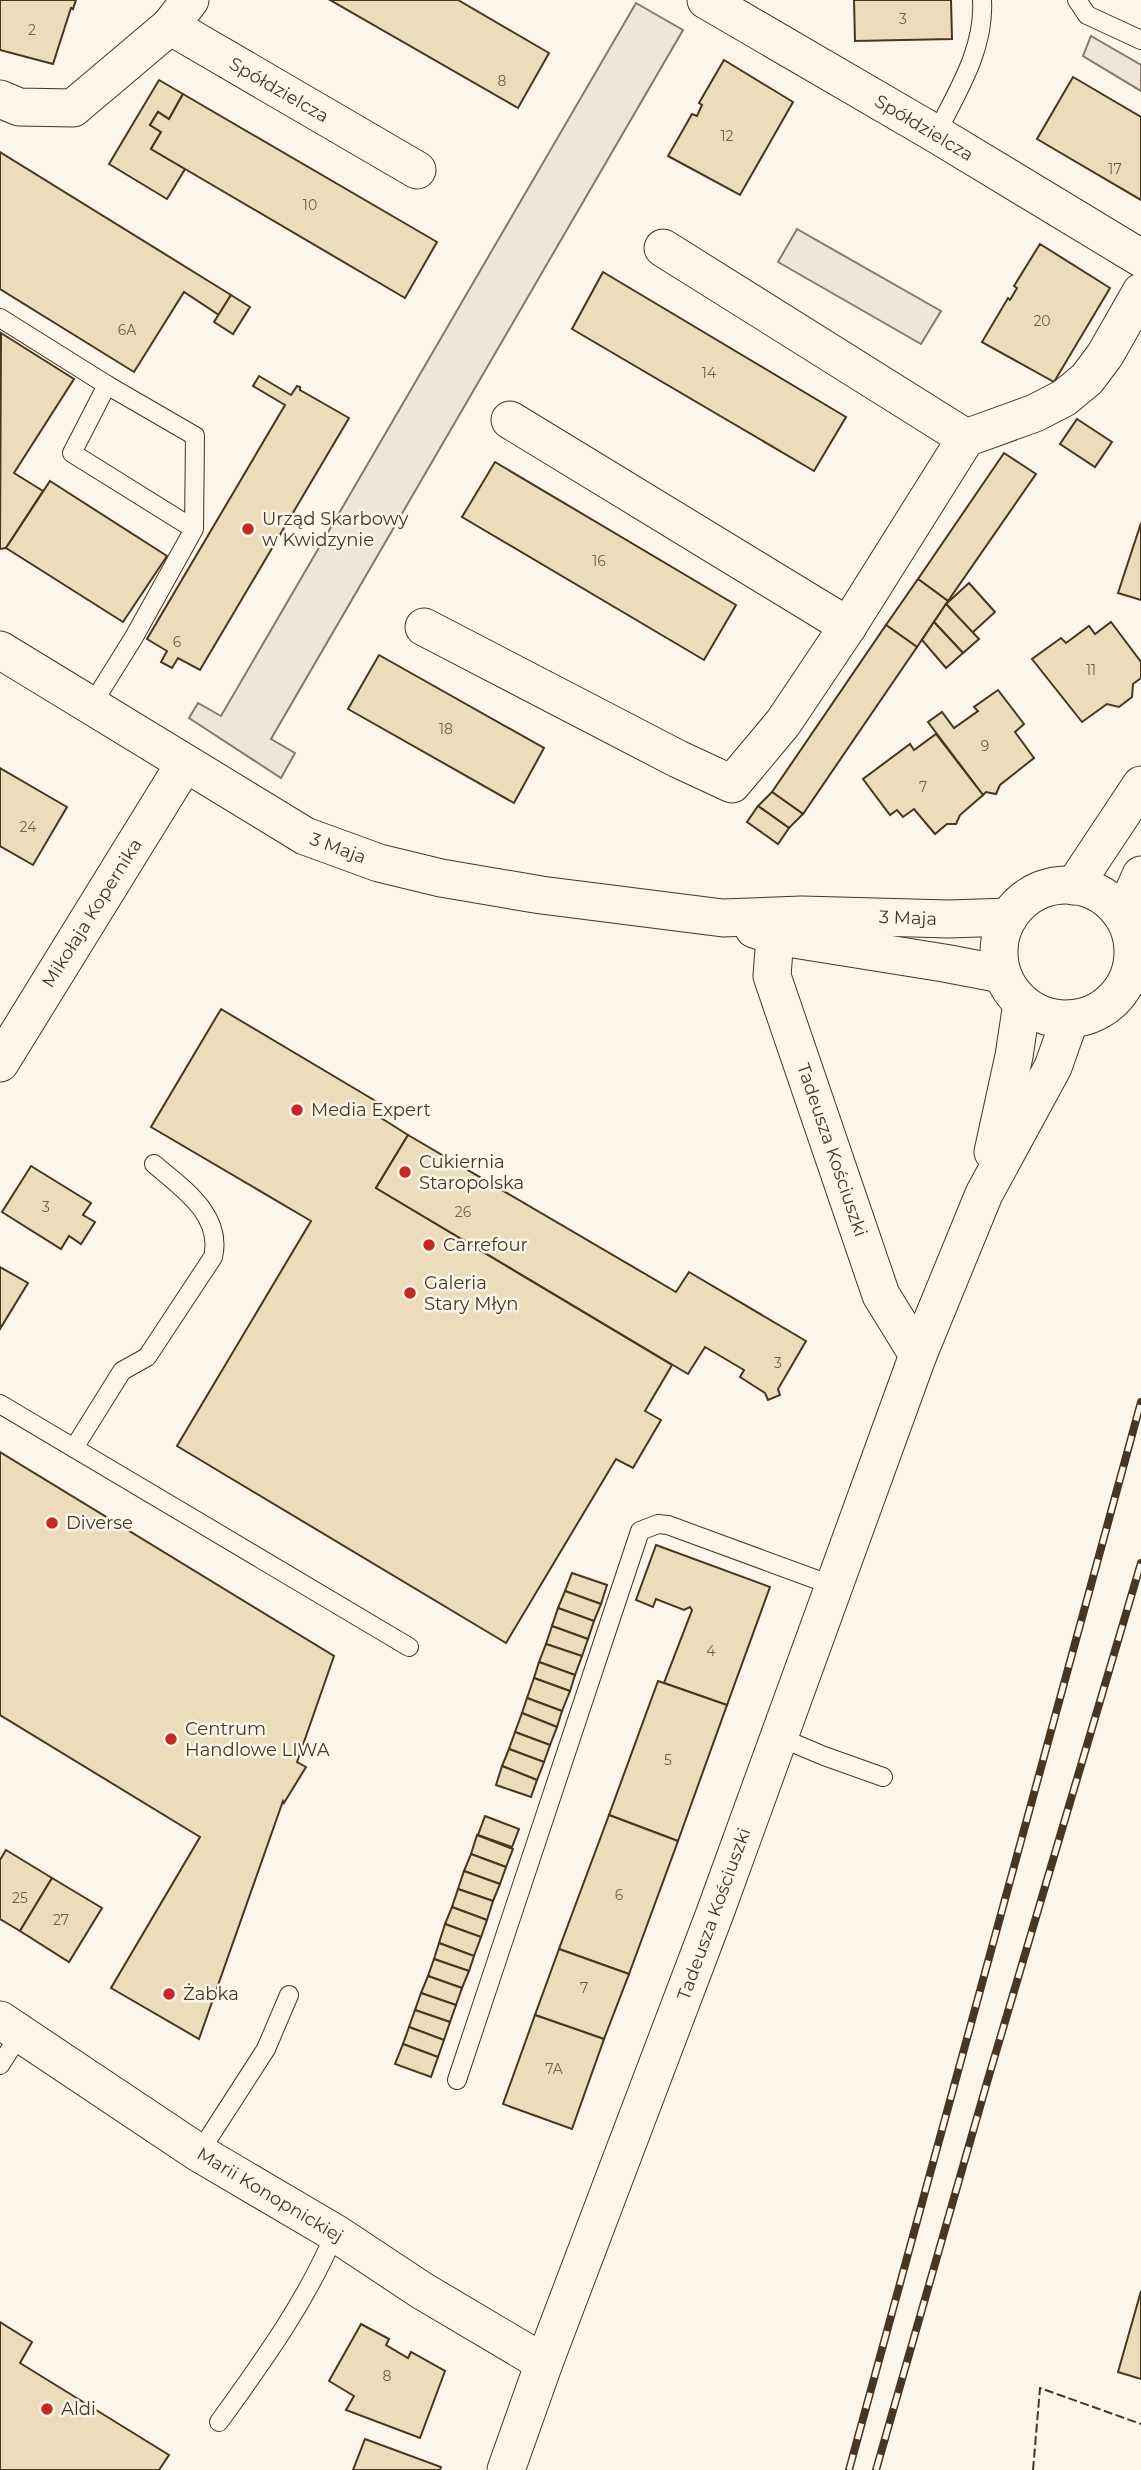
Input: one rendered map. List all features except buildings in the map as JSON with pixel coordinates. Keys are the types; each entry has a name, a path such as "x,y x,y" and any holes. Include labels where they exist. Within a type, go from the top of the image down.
{"street":[{"name":"Spółdzielcza","path":"706,0 1141,258"},
{"name":"Spółdzielcza","path":"180,13 417,170"},
{"path":"0,99 19,107 73,108 180,13"},
{"path":"663,248 966,438"},
{"path":"424,627 678,759 732,784 783,723 848,626 966,438 1035,412 1087,379 1105,355 1141,292"},
{"path":"510,420 848,626"},
{"name":"3 Maja","path":"0,650 305,836 379,863 442,878 541,895 723,918 802,915 949,919 1009,917"},
{"name":"Mikołaja Kopernika","path":"0,1063 185,763"},
{"path":"1074,886 1141,785"},
{"path":"1122,916 1141,875"},
{"path":"1055,886 1074,886 1093,891 1110,901 1122,916 1130,934 1136,973 1108,1004 1084,1017 1070,1019 1045,1016 1012,989 999,955 1001,936 1009,917 1021,902 1037,892 1055,886"},
{"name":"3 Maja","path":"723,918 775,936 944,962 1012,989"},
{"name":"Tadeusza Kościuszki","path":"775,936 772,976 881,1295 918,1355"},
{"name":"Tadeusza Kościuszki","path":"984,1194 1014,1056 1012,989"},
{"name":"Tadeusza Kościuszki","path":"506,2470 715,1913 918,1355 984,1194 1053,1067 1070,1019"},
{"name":"Marii Konopnickiej","path":"10,2027 199,2153 335,2233 421,2290 544,2363"}],"lane":[{"path":"936,134 975,54 982,0"},
{"path":"1077,0 1087,15 1141,40"},
{"path":"0,318 195,436 194,529 134,637 90,706"},
{"path":"107,385 72,453 194,529"},
{"path":"74,1448 122,1371 147,1357 213,1258 215,1239 207,1217 193,1198 154,1164"},
{"path":"0,1405 409,1647"},
{"path":"457,2080 640,1531 658,1524 668,1525 834,1586"},
{"path":"779,1737 883,1777"},
{"path":"199,2153 266,2049 289,1995"},
{"path":"0,2066 10,2027"},
{"path":"219,2422 277,2343 321,2266 335,2233"}],"shaded area":[{"path":"636,3 683,30 271,739 295,753 281,778 189,718 198,703 221,716"},
{"path":"1091,36 1141,65 1141,91 1083,56"},
{"path":"797,229 941,311 921,344 778,262"}],"railway":[{"path":"849,2470 1141,1402"},
{"path":"876,2470 988,2079 1141,1563"}],"fence":[{"path":"1033,2470 1040,2388 1141,2424"}],"place":[{"name":"Urząd Skarbowy w Kwidzynie","path":"248,529"},
{"name":"Media Expert","path":"297,1110"},
{"name":"Cukiernia Staropolska","path":"405,1172"},
{"name":"Carrefour","path":"429,1245"},
{"name":"Galeria Stary Młyn","path":"410,1293"},
{"name":"Diverse","path":"52,1523"},
{"name":"Centrum Handlowe LIWA","path":"171,1739"},
{"name":"Żabka","path":"169,1994"},
{"name":"Aldi","path":"47,2409"}]}
